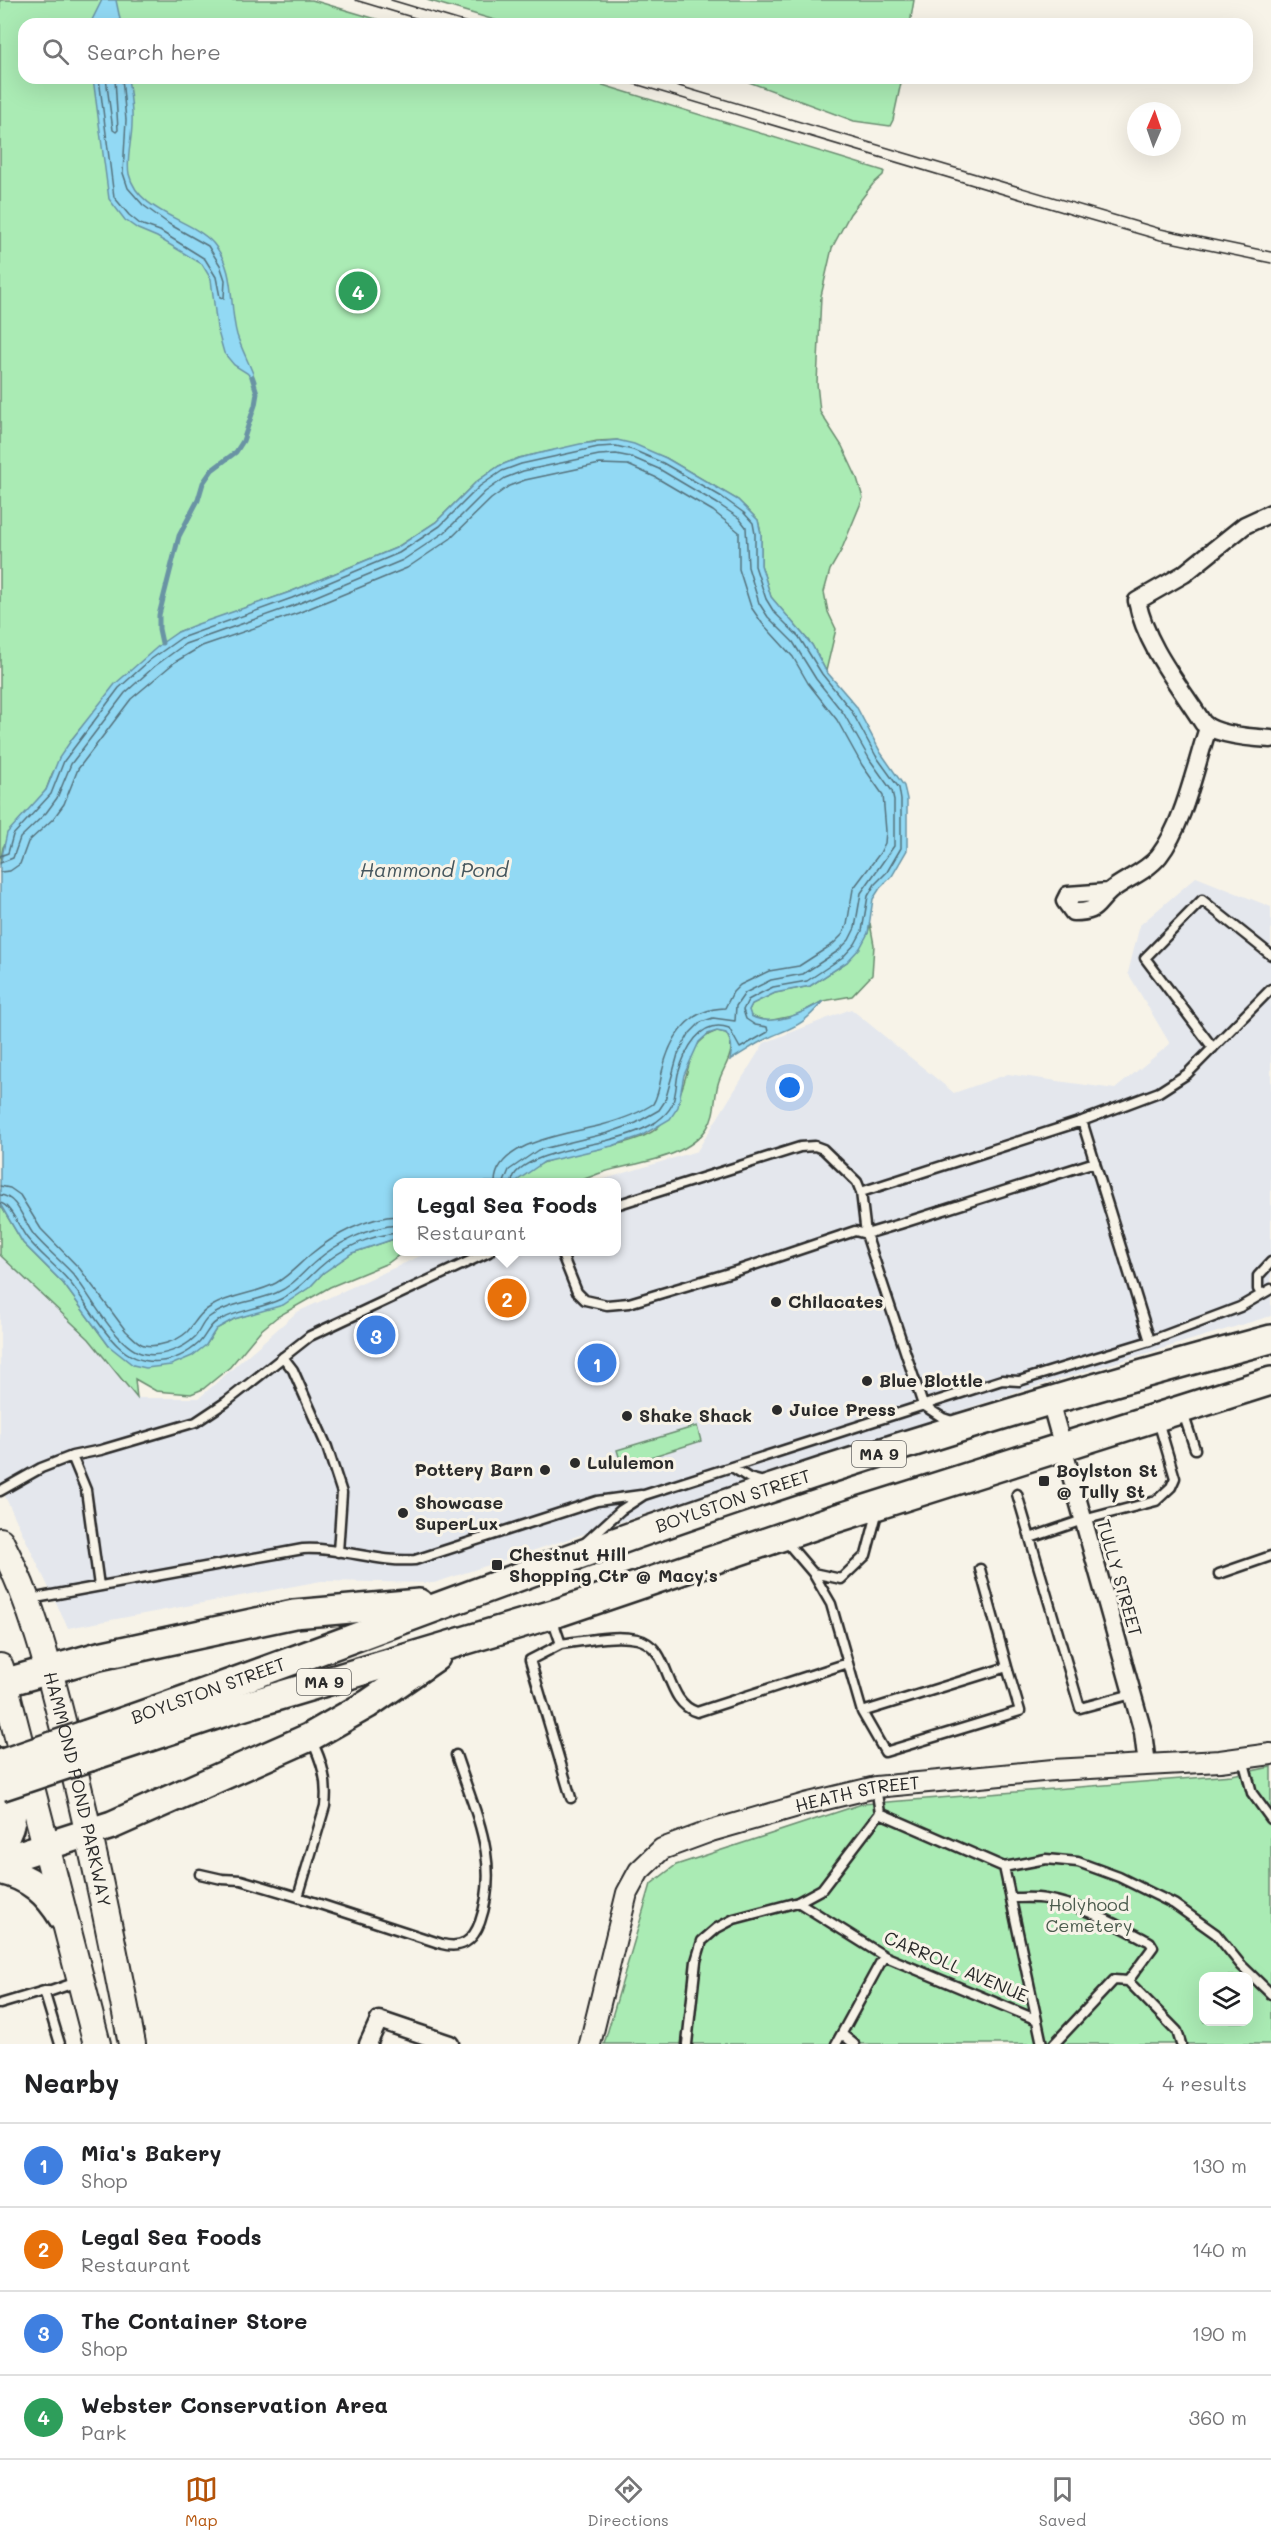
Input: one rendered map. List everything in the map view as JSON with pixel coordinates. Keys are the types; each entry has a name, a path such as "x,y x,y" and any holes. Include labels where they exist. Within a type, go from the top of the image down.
{"highway":[{"name":"BOYLSTON STREET","path":"0,1787 87,1746 235,1683 559,1562 795,1481 980,1422 1271,1339"},
{"name":"BOYLSTON STREET","path":"0,1762 87,1746 225,1712 457,1643 551,1614 781,1536 1271,1381"},
{"path":"1,1677 49,1669 294,1614 458,1599"},
{"path":"0,1861 46,1848 135,1816 310,1737 368,1704 457,1643"},
{"path":"0,1762 13,1810 10,1829 0,1846"},
{"path":"0,1870 20,1875 36,1885 50,1899 63,1918"}],"main road":[{"name":"HAMMOND POND PARKWAY","path":"0,1541 27,1599 49,1669 90,1833 132,2044"},
{"path":"1,1677 97,2044"}],"street":[{"path":"1271,513 1245,525 1184,573 1137,601 1145,627 1155,647 1208,728 1271,740"},
{"path":"1109,892 1158,857 1187,798 1208,728"},
{"name":"TULLY STREET","path":"1050,1401 1143,1734 1147,1765"},
{"name":"HEATH STREET","path":"590,2044 627,1893 639,1871 662,1849 732,1825 876,1787 1053,1770 1243,1758 1271,1754"},
{"path":"368,2044 379,2020 450,2044"}],"lane":[{"path":"1213,1048 1145,958 1202,900 1271,955"},
{"path":"861,1192 1082,1121 1143,1099 1174,1084 1271,989"},
{"path":"1082,1121 1150,1341"},
{"path":"621,1203 808,1146 823,1149 843,1170 850,1173 861,1192 866,1234 923,1406 952,1421 980,1422"},
{"path":"563,1256 577,1292 585,1300 607,1305 629,1303 739,1270 855,1231 866,1234 1095,1162"},
{"path":"0,1491 41,1468 72,1456 101,1450 196,1422 323,1329 478,1256"},
{"path":"1261,1294 1258,1289 1258,1276 1271,1262"},
{"path":"27,1599 303,1550 338,1552 396,1561 415,1560 597,1501 644,1495 1002,1380 1020,1382 1150,1341 1240,1307 1271,1289"},
{"path":"283,1357 296,1378 337,1474 342,1506 338,1552"},
{"path":"1182,1409 1195,1449"},
{"path":"1030,1538 1083,1520 1156,1501 1164,1494 1171,1487 1175,1478 1156,1417"},
{"path":"72,1456 86,1490 99,1586"},
{"path":"732,1467 749,1478 762,1482 795,1481"},
{"path":"1017,1494 1080,1708 1132,1694"},
{"path":"559,1562 580,1547 621,1510 644,1495"},
{"path":"813,1573 841,1579 866,1555 879,1505"},
{"path":"781,1536 813,1573 831,1604 862,1712 885,1752 1020,1710 980,1569"},
{"path":"1219,1574 1271,1556"},
{"path":"551,1614 561,1644"},
{"path":"571,1798 530,1660 561,1644 615,1638 638,1639 657,1652 680,1700 690,1710 697,1712 848,1663"},
{"path":"862,1712 1007,1667"},
{"path":"298,1897 327,1792 322,1766 310,1737"},
{"path":"200,1874 241,1880 442,1944 459,1946 466,1943 474,1936 483,1914 489,1864 482,1832 456,1755"},
{"path":"1243,1758 1252,1793 1271,1819"},
{"path":"687,2044 695,1970 702,1941 717,1928 734,1919 798,1902 822,1889 880,1813 876,1787"},
{"path":"880,1813 1004,1867 1046,1859 1078,1862 1119,1876 1174,1904 1216,1934 1241,1965 1271,1994"},
{"path":"1004,1867 1042,2044"},
{"path":"1012,1898 1044,1899 1067,1905 1108,1920 1150,1942 1153,1947 1128,1981"},
{"name":"CARROLL AVENUE","path":"798,1902 884,1956 1035,2019"},
{"path":"836,2044 884,1956"},
{"path":"1054,2044 1114,1980 1128,1981 1177,2031 1181,2044"},
{"path":"0,2004 80,1981"},
{"path":"44,1991 60,2044"},
{"path":"842,2034 854,2044"}],"shaded area":[{"path":"1196,877 1271,907 1271,1316 1021,1391 434,1583 321,1581 68,1628 0,1486 0,1255 89,1339 137,1398 199,1398 297,1312 420,1256 621,1256 621,1178 608,1178 697,1151 764,1043 851,1009 954,1093 1008,1074 1115,1089 1170,1044 1128,973 1140,925"}],"green space":[{"path":"0,0 312,0 373,18 18,18 18,84 600,84 884,171 850,214 832,248 821,296 817,383 820,412 842,446 857,478 863,498 841,551 830,570 824,592 828,612 836,629 826,671 812,645 771,597 761,565 761,534 758,520 738,500 666,458 617,440 597,441 519,458 499,466 476,482 436,522 396,548 290,592 178,632 86,722 72,739 52,774 46,790 3,847 0,865"},
{"path":"427,0 914,0 911,18 488,18"},
{"path":"754,84 901,84 890,126 854,121"},
{"path":"870,923 874,945 872,975 852,996 823,1001 797,1015 768,1021 750,1016 749,1010 752,1004 775,993 810,986 847,962 868,933"},
{"path":"717,1031 726,1033 731,1046 729,1058 720,1077 712,1117 707,1128 687,1147 660,1158 587,1178 520,1178 545,1162 638,1139 650,1133 659,1126 672,1109 692,1056 701,1041"},
{"path":"0,1204 23,1243 63,1283 109,1346 206,1345 216,1329 234,1319 283,1304 310,1287 323,1273 352,1253 393,1239 393,1256 398,1256 388,1263 330,1287 277,1317 260,1331 230,1367 203,1389 191,1394 156,1391 135,1379 137,1398 89,1339 0,1255"},
{"path":"697,1426 701,1441 622,1466 617,1450"},
{"name":"Holyhood Cemetery","path":"1271,1767 1271,2044 604,2044 651,1884 676,1865 862,1804 1232,1775"}],"water":[{"path":"102,0 116,0 120,18 93,18"},
{"path":"94,84 129,84 132,130 128,168 134,187 154,207 204,235 221,254 229,276 237,335 256,382 234,365 224,353 217,328 211,279 202,264 125,220 109,199"},
{"name":"Hammond Pond","path":"617,440 634,444 666,458 738,500 758,520 761,534 761,565 771,597 812,645 826,671 856,706 881,753 904,786 907,799 907,850 892,876 873,899 868,933 860,948 847,962 810,986 775,993 752,1004 749,1010 751,1016 778,1020 788,1018 823,1001 803,1021 761,1041 730,1060 731,1046 726,1033 717,1031 708,1034 699,1042 684,1075 678,1107 670,1119 641,1136 612,1146 544,1162 521,1178 393,1178 393,1239 352,1253 323,1273 310,1287 283,1305 234,1319 216,1329 206,1345 192,1356 171,1365 146,1368 133,1365 109,1346 63,1283 23,1243 0,1204 0,865 7,833 46,790 59,758 115,684 178,632 290,592 396,548 436,522 476,482 499,466 519,458 580,444"}],"waterway":[{"path":"162,643 159,615 179,536 198,500 203,483 212,470 236,452 243,441 257,393 252,377"}],"tram line":[{"path":"355,0 415,18"},
{"path":"391,0 451,18"},
{"path":"635,84 1160,240 1271,263"},
{"path":"672,84 1161,229 1271,252"}],"place":[{"name":"Webster Conservation Area","path":"358,291"},
{"name":"Legal Sea Foods","path":"507,1298"},
{"name":"Chilacates","path":"776,1302"},
{"name":"The Container Store","path":"376,1335"},
{"name":"Mia's Bakery","path":"597,1363"},
{"name":"Blue Blottle","path":"867,1381"},
{"name":"Juice Press","path":"777,1410"},
{"name":"Shake Shack","path":"627,1416"},
{"name":"Lululemon","path":"575,1463"},
{"name":"Pottery Barn","path":"545,1470"},
{"name":"Boylston St @ Tully St","path":"1044,1481"},
{"name":"Showcase SuperLux","path":"403,1513"},
{"name":"Chestnut Hill Shopping Ctr @ Macy's","path":"497,1565"}]}
